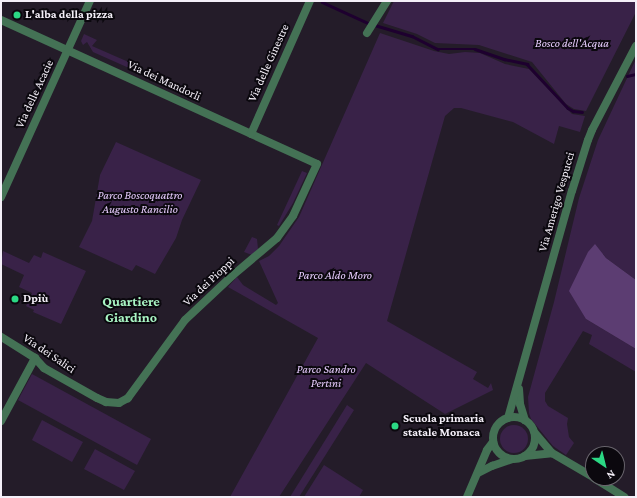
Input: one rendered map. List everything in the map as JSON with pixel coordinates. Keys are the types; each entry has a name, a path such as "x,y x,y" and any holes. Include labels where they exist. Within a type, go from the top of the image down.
{"street":[{"name":"Via delle Acacie","path":"1,197 90,1"},
{"name":"Via delle Ginestre","path":"251,134 310,1"},
{"path":"368,34 387,1"},
{"name":"Via dei Mandorli","path":"1,20 317,164"},
{"name":"Via Amerigo Vespucci","path":"467,497 487,450 493,442 496,427 501,421 508,418 572,190 590,135 636,46"},
{"name":"Via dei Pioppi","path":"106,402 119,403 128,398 185,320 233,275 277,238 293,216 317,164"},
{"name":"Via dei Salici","path":"1,337 34,358 44,368 106,402"},
{"path":"1,421 34,358"},
{"name":"Via Amerigo Vespucci","path":"521,372 519,390 520,404 525,420 532,428 534,433 552,452 585,473"},
{"path":"508,418 516,417 525,420"},
{"path":"524,456 532,449 535,441 534,433"},
{"path":"493,442 499,454 512,459"},
{"path":"478,473 512,459 552,452"},
{"name":"Via Amerigo Vespucci","path":"606,486 625,497"}],"green space":[{"name":"Bosco dell'Acqua","path":"394,1 636,1 636,12 586,111 574,109 566,104 532,62 479,45 435,43 417,34 383,23"},
{"name":"Parco Aldo Moro","path":"380,33 434,51 449,54 465,52 480,53 505,64 529,69 572,114 585,116 580,132 559,126 554,144 513,122 461,108 454,108 445,116 387,321 477,372 473,379 488,388 491,383 493,390 445,414 366,363 279,497 230,497 318,338 228,287 237,277 243,285 276,305 278,303 259,261 269,256 279,246 299,217"},
{"path":"84,34 97,40 92,46 140,67 138,72 93,52 87,42 83,45 81,41"},
{"path":"636,59 636,280 606,258 603,254 586,319 636,349 636,372 589,344 592,335 583,331 545,393 545,401 548,406 568,418 567,424 569,437 574,443 566,455 553,446 531,419 528,397 554,302 579,198 598,140"},
{"name":"Parco Boscoquattro Augusto Rancilio","path":"116,142 201,180 182,220 176,238 155,274 136,265 132,271 79,247 92,221 100,175"},
{"path":"302,171 307,173 293,203 279,226 277,225"},
{"path":"252,237 257,239 258,249 252,255 244,252"},
{"path":"3,251 29,263 34,255 41,258 43,252 86,271 61,324 33,312 34,310 26,306 32,293 19,287 24,275 1,264"},
{"path":"32,374 151,439 137,465 18,400"},
{"path":"347,405 354,410 299,497 290,497"},
{"path":"42,420 83,442 72,462 32,440"},
{"path":"514,425 524,429 528,439 524,449 514,453 504,449 500,439 504,429"},
{"path":"95,449 135,471 124,490 84,469"},
{"path":"324,465 363,490 359,497 304,497"}],"shaded area":[{"path":"595,244 606,258 636,280 636,349 586,319 569,291 588,252"}],"waterway":[{"path":"322,2 368,23 412,36 438,49 475,49 504,59 527,64 568,108 573,111 582,112"},
{"path":"627,76 636,74"}],"place":[{"name":"L'alba della pizza","path":"17,15"},
{"name":"Dpiù","path":"15,299"},
{"name":"Scuola primaria statale Monaca","path":"395,426"}],"district":[{"name":"Quartiere Giardino","path":"131,310"}],"park label":[{"name":"Parco Sandro Pertini","path":"326,377"}]}
